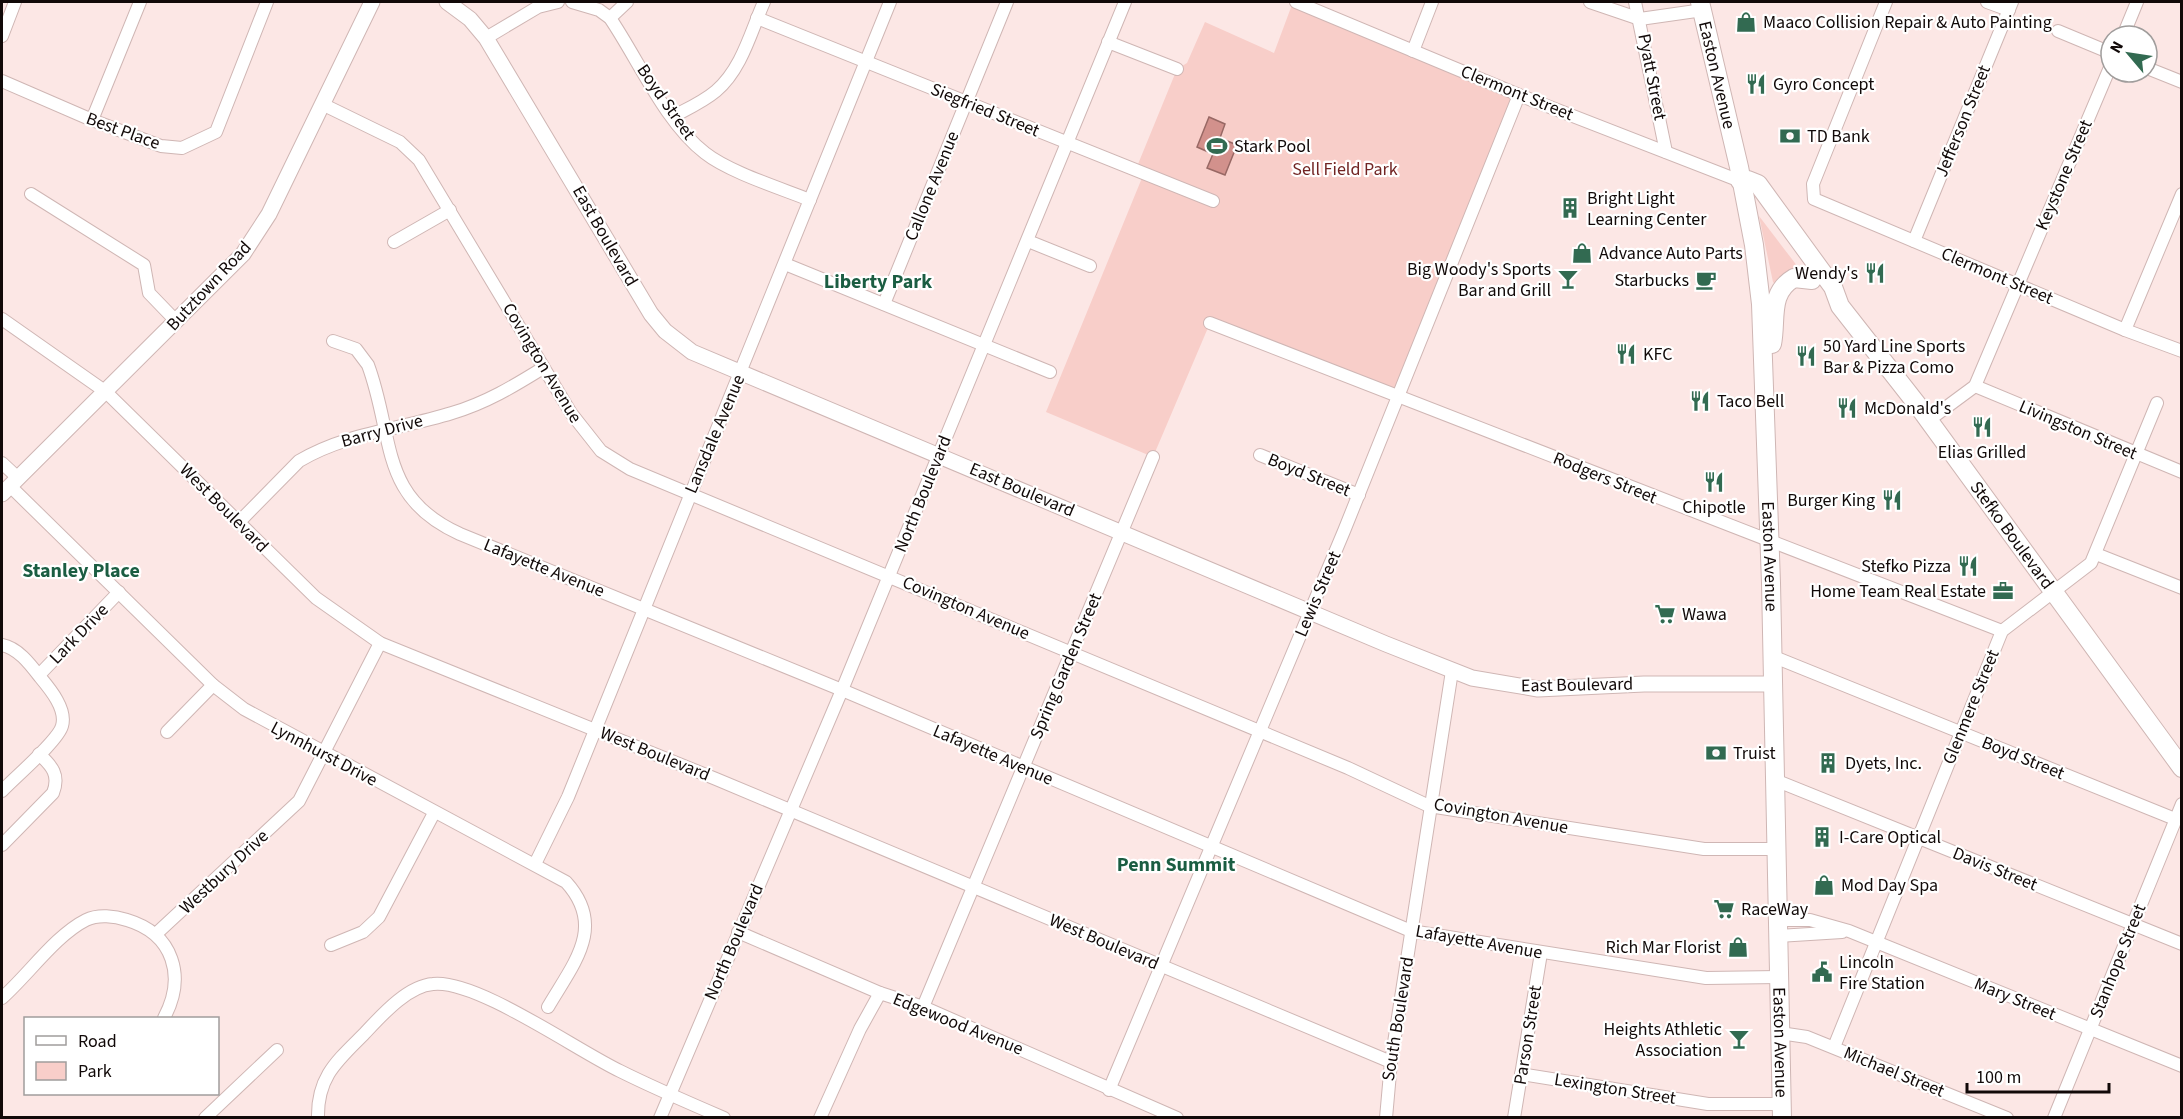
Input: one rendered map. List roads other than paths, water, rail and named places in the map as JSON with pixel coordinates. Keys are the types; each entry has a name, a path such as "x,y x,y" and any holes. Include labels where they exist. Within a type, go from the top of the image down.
{"main road":[{"name":"Easton Avenue","path":"1701,6 1755,254 1765,366 1781,1111"},
{"name":"Stefko Boulevard","path":"1840,306 1825,296 1812,280 1740,181 1748,180 1758,184 1833,287 1840,306 1929,420 2181,768"},
{"path":"1765,366 1773,342 1776,297 1781,288 1794,278 1812,280"}],"street":[{"path":"2,36 15,2"},
{"path":"92,120 140,2"},
{"name":"Best Place","path":"2,81 143,141 182,148 216,132 267,2"},
{"name":"Butztown Road","path":"10,486 243,254 257,234 372,2"},
{"name":"East Boulevard","path":"447,2 470,19 486,38 651,314 665,331 692,352 1452,671 1494,683 1538,688 1644,684 1772,684"},
{"path":"486,38 538,7 558,2"},
{"path":"572,2 599,10 610,18 627,2"},
{"path":"672,117 704,100 723,85 743,52 764,2"},
{"name":"Lansdale Avenue","path":"535,864 568,797 890,2"},
{"name":"Callone Avenue","path":"884,304 1007,2"},
{"name":"North Boulevard","path":"660,1118 890,575 1125,2"},
{"name":"Clermont Street","path":"1296,2 1519,95 1740,181"},
{"path":"1413,51 1432,2"},
{"path":"1590,2 1640,19 1701,6"},
{"name":"Pyatt Street","path":"1635,2 1666,152"},
{"name":"Clermont Street","path":"1886,2 1813,184 1814,199 2181,351"},
{"path":"1987,2 2011,6"},
{"path":"2128,24 2137,2"},
{"name":"Jefferson Street","path":"1914,241 2011,6"},
{"name":"Boyd Street","path":"610,18 672,117 688,138 706,154 810,200"},
{"name":"Siegfried Street","path":"757,18 1213,201"},
{"path":"2058,30 2099,48"},
{"path":"1108,42 1177,69"},
{"path":"2159,73 2181,81"},
{"name":"Keystone Street","path":"1975,387 2103,84"},
{"name":"Lewis Street","path":"1109,1090 1359,495 1397,394 1519,95"},
{"name":"Covington Avenue","path":"322,104 405,146 418,160 571,413 601,451 630,470 890,575 1348,768 1430,806 1704,849 1776,849"},
{"path":"31,194 144,265 150,293 176,321"},
{"path":"2126,330 2181,194"},
{"path":"394,242 450,210"},
{"path":"1028,241 1090,266"},
{"path":"784,264 1050,372"},
{"name":"West Boulevard","path":"2,319 106,392 316,598 358,630 380,643 973,886 1391,1062"},
{"name":"Rodgers Street","path":"1210,323 1397,394 1768,543 2002,631"},
{"name":"Lafayette Avenue","path":"333,341 351,346 365,358 399,480 412,502 428,518 460,534 842,690 1411,931 1706,978 1779,977"},
{"name":"Barry Drive","path":"239,522 299,461 328,447 480,403 543,368"},
{"path":"1929,420 1975,387"},
{"name":"Livingston Street","path":"1975,387 2181,472"},
{"name":"Glenmere Street","path":"1834,1047 2002,631 2087,567 2096,554 2157,403"},
{"name":"Boyd Street","path":"1260,455 1359,495"},
{"name":"Spring Garden Street","path":"923,1007 1153,457"},
{"name":"Lynnhurst Drive","path":"2,463 10,486 213,685 261,721 566,882 578,896 586,915 584,942 548,1007"},
{"path":"2096,554 2181,588"},
{"name":"Lark Drive","path":"39,675 119,592"},
{"name":"Westbury Drive","path":"157,933 290,812 306,791 380,643"},
{"path":"2,645 15,650 39,675 57,700 62,718 62,727 2,791"},
{"name":"Boyd Street","path":"1772,656 2175,819"},
{"name":"South Boulevard","path":"1386,1118 1391,1062 1452,671"},
{"path":"168,732 213,685"},
{"path":"2,844 53,793 57,783 53,769 39,754"},
{"name":"Davis Street","path":"1775,780 2181,944"},
{"name":"Stanhope Street","path":"2054,1118 2181,804"},
{"path":"331,945 363,932 379,917 434,813"},
{"path":"2,998 69,932 89,918 122,918 157,933 170,955 174,972 173,995 164,1017"},
{"name":"Mary Street","path":"1778,928 1849,931 2181,1066"},
{"name":"Edgewood Avenue","path":"738,932 880,993 923,1007 1176,1118"},
{"name":"Parson Street","path":"1514,1118 1541,953"},
{"path":"318,1118 320,1089 334,1064 405,996 430,984 458,985 478,993 618,1070 724,1118"},
{"path":"820,1118 860,1029 880,993"},
{"name":"Michael Street","path":"1780,1033 1802,1035 2007,1118"},
{"path":"205,1118 276,1050"},
{"name":"Lexington Street","path":"1521,1074 1708,1104 1781,1111"}],"place":[{"name":"Maaco Collision Repair & Auto Painting","path":"1746,22"},
{"name":"Gyro Concept","path":"1756,84"},
{"name":"TD Bank","path":"1790,136"},
{"name":"Stark Pool","path":"1217,146"},
{"name":"Bright Light Learning Center","path":"1570,208"},
{"name":"Advance Auto Parts","path":"1582,253"},
{"name":"Wendy's","path":"1875,273"},
{"name":"Big Woody's Sports Bar and Grill","path":"1568,279"},
{"name":"Starbucks","path":"1706,280"},
{"name":"KFC","path":"1626,354"},
{"name":"50 Yard Line Sports Bar & Pizza Como","path":"1806,356"},
{"name":"Taco Bell","path":"1700,401"},
{"name":"McDonald's","path":"1847,408"},
{"name":"Elias Grilled","path":"1982,427"},
{"name":"Chipotle","path":"1714,482"},
{"name":"Burger King","path":"1892,500"},
{"name":"Stefko Pizza","path":"1968,566"},
{"name":"Home Team Real Estate","path":"2003,591"},
{"name":"Wawa","path":"1665,614"},
{"name":"Truist","path":"1716,753"},
{"name":"Dyets, Inc.","path":"1828,763"},
{"name":"I-Care Optical","path":"1822,837"},
{"name":"Mod Day Spa","path":"1824,885"},
{"name":"RaceWay","path":"1724,909"},
{"name":"Rich Mar Florist","path":"1738,947"},
{"name":"Lincoln Fire Station","path":"1822,972"},
{"name":"Heights Athletic Association","path":"1739,1039"}],"district":[{"name":"Liberty Park","path":"878,282"},
{"name":"Stanley Place","path":"81,571"},
{"name":"Penn Summit","path":"1176,865"}],"park label":[{"name":"Sell Field Park","path":"1345,169"}]}
